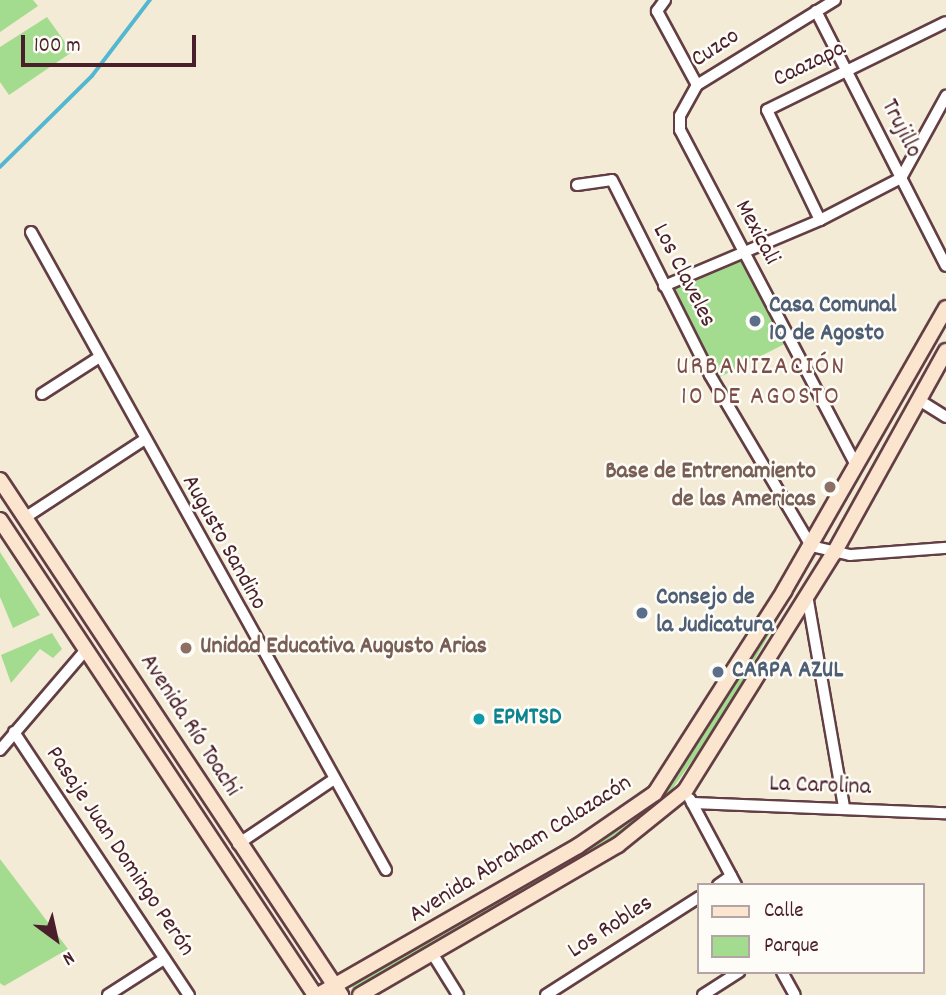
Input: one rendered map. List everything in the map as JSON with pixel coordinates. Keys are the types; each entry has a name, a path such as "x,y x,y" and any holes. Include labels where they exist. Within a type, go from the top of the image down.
{"main road":[{"name":"Avenida Abraham Calazacón","path":"317,995 338,990 578,846 655,793 811,546 946,308"},
{"name":"Avenida Abraham Calazacón","path":"360,995 618,845 689,797 807,594 834,553 946,351"},
{"name":"Avenida Río Toachi","path":"0,480 238,844 338,990"},
{"name":"Avenida Río Toachi","path":"0,520 83,652 317,995"}],"street":[{"path":"665,0 657,11 697,85"},
{"name":"Cuzco","path":"680,130 680,116 697,85 835,0"},
{"name":"Trujillo","path":"816,11 946,266"},
{"name":"Caazapa","path":"820,220 766,110 946,22"},
{"path":"664,286 820,220 901,178 946,96"},
{"name":"Mexicali","path":"680,130 856,465"},
{"name":"Los Claveles","path":"577,185 612,180 664,286 811,546"},
{"name":"Augusto Sandino","path":"31,232 142,441 332,780 386,870"},
{"path":"42,394 98,358"},
{"path":"919,400 946,417"},
{"path":"26,517 142,441"},
{"path":"811,546 834,553 946,548"},
{"path":"807,594 844,808"},
{"path":"0,750 83,652"},
{"name":"Pasaje Juan Domingo Perón","path":"15,732 189,995"},
{"path":"238,844 332,780"},
{"path":"689,797 734,880"},
{"name":"La Carolina","path":"689,797 946,813"},
{"name":"Los Robles","path":"553,993 698,898"},
{"path":"432,953 458,995"},
{"path":"107,995 164,959"},
{"path":"703,995 736,974"},
{"path":"783,974 795,995"}],"green space":[{"path":"0,0 33,0 38,6 0,32"},
{"path":"47,17 72,52 9,95 0,82 0,47"},
{"path":"743,253 788,342 712,381 666,292"},
{"path":"0,552 40,615 13,628 0,597"},
{"path":"800,580 719,723 663,802 586,855 355,991 352,986 660,798"},
{"path":"52,633 62,649 53,658 40,649 11,683 1,655"},
{"path":"0,859 68,949 4,986 0,983"}],"waterway":[{"path":"0,167 92,76 150,0"}],"place":[{"name":"Casa Comunal 10 de Agosto","path":"755,321"},
{"name":"Base de Entrenamiento de las Americas","path":"830,487"},
{"name":"Consejo de la Judicatura","path":"642,613"},
{"name":"Unidad Educativa Augusto Arias","path":"186,648"},
{"name":"CARPA AZUL","path":"718,672"},
{"name":"EPMTSD","path":"479,719"}],"district":[{"name":"URBANIZACIÓN 10 DE AGOSTO","path":"761,383"}]}
